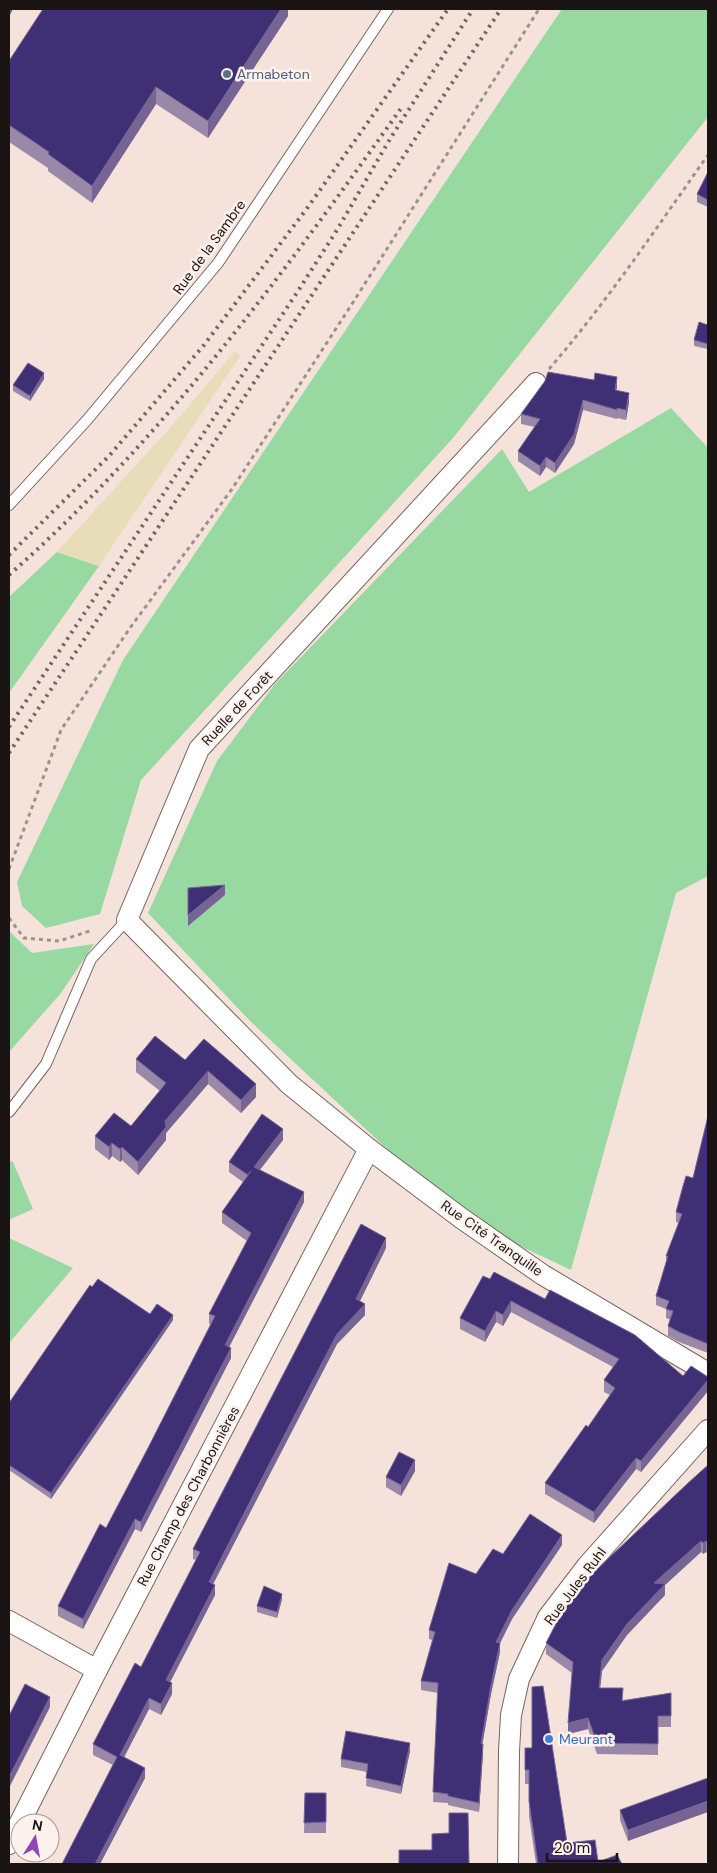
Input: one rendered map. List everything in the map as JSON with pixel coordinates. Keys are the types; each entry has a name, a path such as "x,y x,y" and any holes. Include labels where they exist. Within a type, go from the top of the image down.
{"street":[{"name":"Ruelle de Forêt","path":"127,920 199,749 536,383"},
{"name":"Rue Cité Tranquille","path":"127,920 289,1084 369,1149 461,1218 543,1275 708,1373"},
{"name":"Rue Champ des Charbonnières","path":"9,1844 97,1670 369,1149"},
{"name":"Rue Jules Ruhl","path":"508,1864 511,1715 519,1679 548,1618 587,1566 708,1430"},
{"path":"9,1621 97,1670"}],"lane":[{"name":"Rue de la Sambre","path":"9,505 87,420 218,264 388,9"},
{"path":"9,1112 46,1064 91,959 127,920"}],"path":[{"path":"9,869 61,730 130,628 232,489 540,9"},
{"path":"536,383 568,346 636,258 708,155"},
{"path":"9,918 24,938 59,941 127,920"}],"green space":[{"path":"562,9 708,9 708,117 453,438 141,780 100,914 46,928 22,906 17,882 123,660"},
{"path":"671,408 708,448 708,876 676,893 571,1270 461,1218 250,1021 148,913 217,761 275,684 502,449 529,492"},
{"path":"57,552 99,566 9,693 9,597"},
{"path":"9,931 32,953 94,944 61,993 9,1052"},
{"path":"9,1161 13,1162 33,1209 9,1220"},
{"path":"9,1238 73,1268 9,1343"}],"sand":[{"path":"235,351 240,356 99,566 57,552 178,419"}],"building":[{"path":"43,9 281,9 208,121 156,87 92,186 48,154 49,152 9,125 9,61"},
{"path":"708,172 708,200 697,194"},
{"path":"699,322 708,325 708,344 694,340"},
{"path":"28,363 44,373 30,396 13,385"},
{"path":"548,372 594,380 595,373 617,377 615,390 629,393 626,410 617,408 617,410 583,400 574,434 555,463 546,457 540,466 518,451 540,419 521,414 545,381"},
{"path":"225,885 188,915 188,888"},
{"path":"155,1036 185,1060 204,1039 256,1084 241,1100 208,1071 165,1121 166,1127 138,1162 122,1147 120,1149 112,1143 109,1147 95,1136 114,1113 131,1126 166,1083 136,1059"},
{"path":"262,1114 283,1129 254,1167 304,1192 225,1345 231,1348 141,1522 135,1519 83,1619 58,1606 100,1524 106,1528 147,1450 215,1316 209,1314 251,1233 222,1212 251,1171 248,1175 229,1162"},
{"path":"708,1116 708,1344 668,1326 673,1311 666,1309 669,1301 656,1296 668,1256 666,1256 682,1214 676,1212 683,1186 686,1176 693,1178"},
{"path":"361,1224 386,1238 356,1299 365,1304 337,1334 209,1582 215,1585 166,1680 172,1683 161,1704 149,1698 120,1755 145,1768 95,1864 62,1864 117,1757 93,1744 135,1663 141,1667 200,1552 193,1549"},
{"path":"494,1272 545,1299 550,1290 635,1335 683,1376 691,1366 708,1377 708,1380 641,1461 636,1458 594,1512 545,1483 615,1388 604,1380 619,1359 511,1301 503,1315 496,1311 485,1331 460,1318 483,1276 490,1279"},
{"path":"98,1279 150,1314 157,1304 173,1315 51,1493 9,1465 9,1403 90,1285 92,1287"},
{"path":"399,1452 415,1460 401,1485 386,1477"},
{"path":"708,1465 708,1543 701,1541 654,1583 665,1584 627,1624 602,1660 599,1688 623,1688 622,1701 671,1693 671,1716 658,1716 658,1744 597,1743 588,1718 568,1723 573,1662 546,1643 562,1612 592,1574"},
{"path":"530,1514 562,1535 512,1610 496,1642 500,1643 481,1744 483,1744 479,1803 448,1796 448,1794 433,1792 438,1683 421,1681 435,1632 429,1630 449,1563 476,1574 493,1549 503,1554"},
{"path":"264,1586 282,1594 277,1612 257,1606"},
{"path":"25,1684 50,1697 9,1777 9,1716"},
{"path":"543,1686 567,1843 595,1840 598,1862 617,1855 622,1864 538,1864 529,1801 529,1770 525,1770 525,1748 532,1748 532,1687"},
{"path":"346,1731 410,1743 401,1786 366,1778 368,1764 341,1759"},
{"path":"708,1778 708,1801 628,1830 620,1810"},
{"path":"305,1793 326,1793 326,1822 304,1823"},
{"path":"449,1813 468,1813 469,1864 399,1864 399,1850 432,1850 432,1834 449,1833"}],"railway":[{"path":"9,555 109,456 204,345 308,207 448,9"},
{"path":"9,727 298,291 337,230 390,139 473,9"},
{"path":"9,753 501,9"},
{"path":"9,575 65,523 118,468 219,353 312,231 402,107"}],"place":[{"name":"Armabeton","path":"227,74"},
{"name":"Meurant","path":"549,1739"}]}
